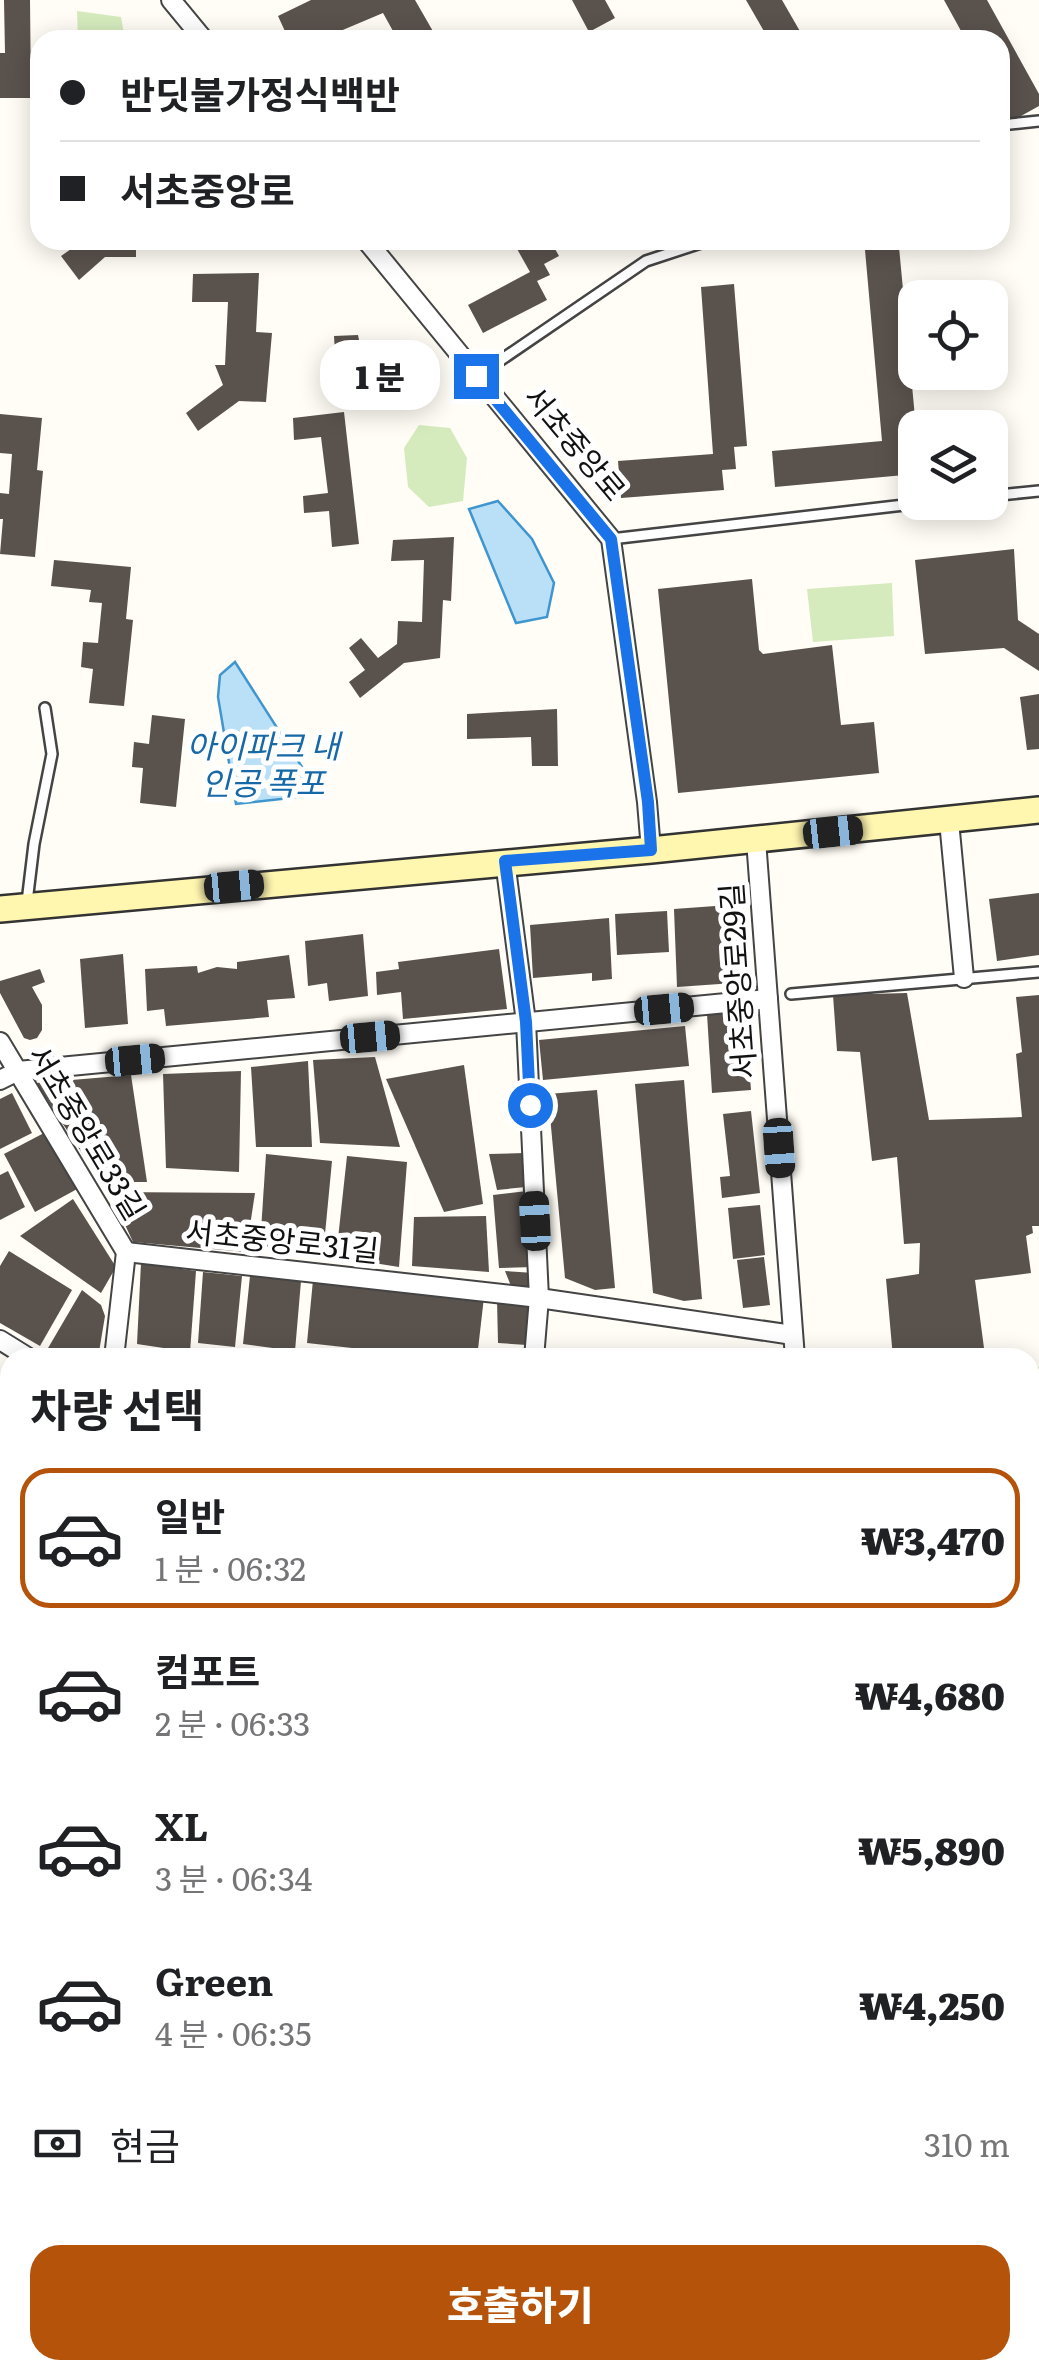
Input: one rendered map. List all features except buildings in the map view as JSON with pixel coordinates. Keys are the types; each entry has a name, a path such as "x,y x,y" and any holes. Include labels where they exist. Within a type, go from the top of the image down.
{"main road":[{"path":"0,909 756,840 1039,810"}],"street":[{"path":"172,0 196,30"},
{"name":"서초중앙로","path":"374,250 611,539 648,802 651,850"},
{"path":"949,821 964,978"},
{"name":"서초중앙로29길","path":"756,840 794,1348"},
{"path":"505,861 526,1022 539,1298 535,1348"},
{"path":"0,1080 18,1071 768,999"},
{"name":"서초중앙로33길","path":"0,1042 126,1252"},
{"path":"115,1348 126,1252"},
{"name":"서초중앙로31길","path":"126,1252 539,1298 793,1335"}],"lane":[{"path":"1010,124 1039,121"},
{"path":"476,376 646,261 680,250"},
{"path":"1008,495 1039,492"},
{"path":"611,539 898,506"},
{"path":"27,905 34,844 52,754 45,708"},
{"path":"791,994 1039,972"}],"green space":[{"path":"77,11 121,17 123,30 78,30"},
{"path":"419,425 450,428 467,458 463,501 429,507 408,487 404,448"},
{"path":"892,583 894,636 813,642 807,589"}],"water":[{"path":"498,501 532,539 554,583 547,617 516,623 469,509"},
{"name":"아이파크 내 인공 폭포","path":"235,662 309,778 309,796 236,804 218,697 220,675"}],"route":[{"path":"476,376 611,539 648,802 651,850 505,861 526,1022 530,1105"}]}
